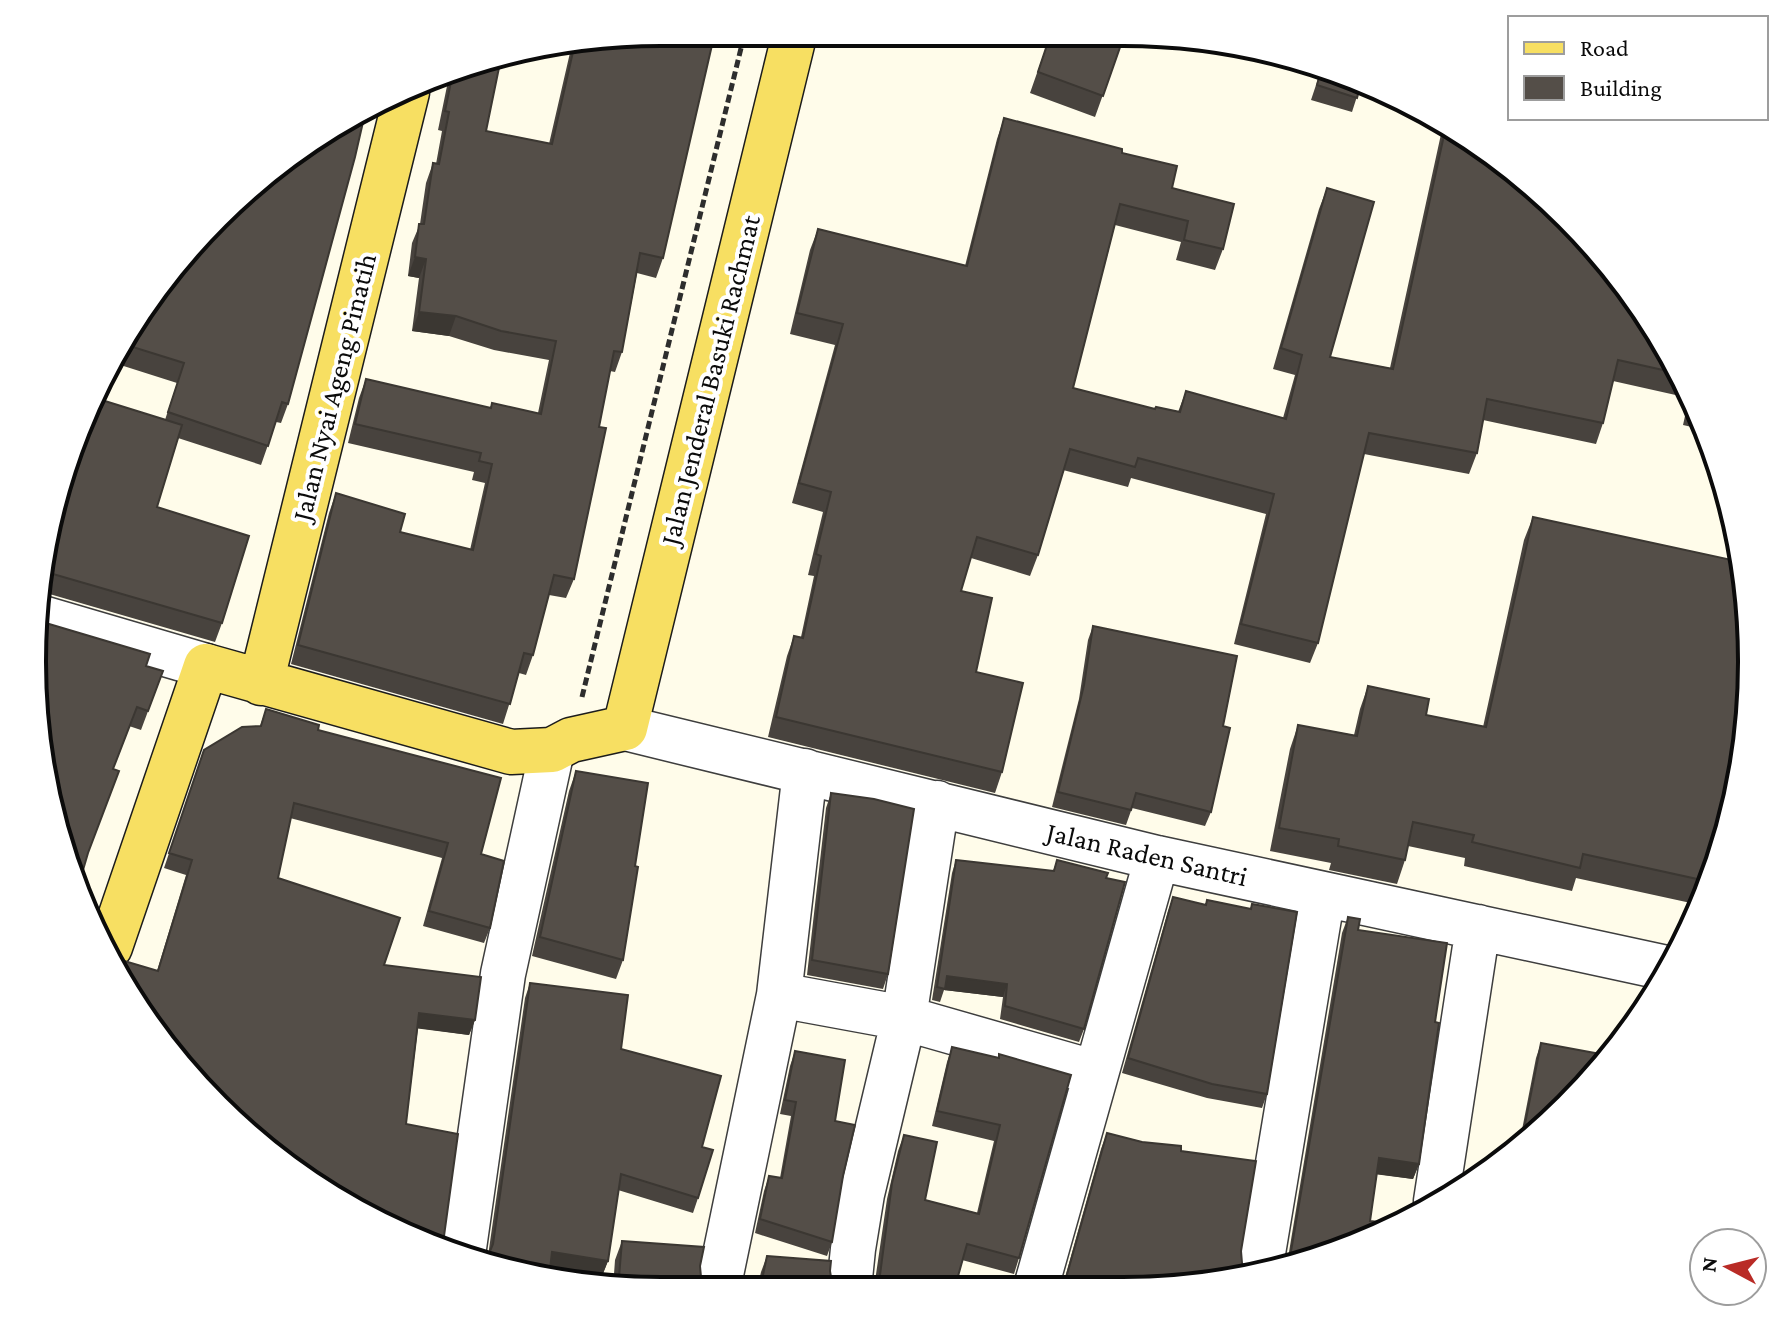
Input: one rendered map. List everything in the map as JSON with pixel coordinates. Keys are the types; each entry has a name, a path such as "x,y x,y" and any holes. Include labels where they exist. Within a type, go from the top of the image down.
{"main road":[{"name":"Jalan Jenderal Basuki Rachmat","path":"625,728 792,46"},
{"name":"Jalan Nyai Ageng Pinatih","path":"261,683 404,102"},
{"path":"112,940 206,666 511,752 561,745 625,728"}],"street":[{"path":"47,619 206,666"},
{"name":"Jalan Raden Santri","path":"625,728 1157,858 1658,966"},
{"path":"465,1244 503,974 561,745"},
{"path":"720,1277 779,995 805,771"},
{"path":"850,1277 862,1194 904,1018 937,803"},
{"path":"1039,1277 1157,858"},
{"path":"1262,1261 1323,894"},
{"path":"1438,1190 1478,927"},
{"path":"779,995 904,1018 1096,1073"}],"path":[{"path":"561,745 741,46"}],"building":[{"path":"712,46 663,258 640,253 622,352 614,351 599,427 606,428 574,579 554,575 533,655 524,653 510,704 298,645 336,493 405,514 400,532 473,550 492,464 479,461 481,453 355,424 366,379 491,408 492,403 541,414 556,341 501,331 456,316 419,312 426,259 415,257 419,224 424,224 433,163 439,164 449,112 445,111 451,84 499,68 486,131 552,144 573,52 621,47"},
{"path":"1047,46 1120,46 1103,96 1038,72"},
{"path":"1319,79 1358,93 1357,98 1317,85"},
{"path":"1004,118 1177,166 1172,188 1234,204 1223,249 1184,240 1188,221 1120,204 1073,388 1155,409 1180,412 1186,391 1286,419 1302,355 1281,348 1327,188 1374,202 1330,357 1393,369 1444,137 1497,173 1558,226 1611,287 1665,370 1618,360 1603,423 1487,399 1477,453 1369,433 1318,643 1241,624 1274,494 1138,458 1135,467 1070,449 1038,555 977,537 961,591 992,598 976,672 1023,683 1002,772 776,717 794,636 803,638 821,556 816,554 831,492 799,483 843,324 797,313 818,229 967,266"},
{"path":"363,123 288,404 282,402 268,446 168,412 184,363 133,347 173,287 226,226 256,199 287,173"},
{"path":"104,401 182,425 157,507 249,536 222,623 53,574 67,502"},
{"path":"1533,517 1729,559 1737,621 1737,702 1726,782 1698,879 1583,854 1580,868 1472,842 1474,835 1413,822 1405,860 1338,846 1339,839 1279,828 1298,725 1357,736 1368,686 1429,699 1426,715 1486,727"},
{"path":"47,623 150,654 146,666 163,671 148,711 137,707 113,769 119,771 83,870 67,821 51,742 47,702"},
{"path":"1093,626 1237,656 1223,726 1230,728 1211,812 1136,793 1131,810 1058,792 1084,685"},
{"path":"266,709 319,725 318,730 501,778 481,854 504,861 490,928 429,911 448,843 294,803 278,878 400,918 384,965 481,977 475,1020 419,1013 406,1124 458,1134 444,1237 389,1214 354,1195 287,1150 256,1124 226,1097 173,1036 124,961 158,971 192,860 169,853 204,750 242,727 261,726"},
{"path":"576,771 648,783 623,960 540,937"},
{"path":"831,793 914,809 888,974 812,960"},
{"path":"956,860 1054,871 1057,860 1108,873 1106,878 1125,882 1084,1029 1005,1006 1007,984 947,976 945,989 937,987"},
{"path":"1173,897 1206,905 1207,900 1251,909 1252,904 1297,912 1267,1094 1212,1084 1128,1058"},
{"path":"1348,917 1360,919 1358,930 1447,943 1419,1164 1379,1158 1370,1221 1377,1222 1291,1253"},
{"path":"530,983 628,995 621,1049 721,1076 702,1147 713,1150 698,1198 621,1174 608,1261 552,1252 550,1267 490,1252"},
{"path":"1541,1043 1596,1053 1558,1097 1525,1124"},
{"path":"952,1047 999,1058 999,1054 1071,1075 1019,1258 967,1244 958,1277 879,1277 892,1183 904,1135 937,1142 925,1200 979,1214 1000,1125 937,1111"},
{"path":"795,1051 845,1060 835,1121 855,1125 832,1242 760,1219 769,1176 782,1178 796,1102 785,1100"},
{"path":"1107,1133 1142,1142 1181,1146 1181,1151 1256,1161 1241,1251 1243,1265 1163,1276 1066,1277"},
{"path":"622,1241 704,1247 701,1277 619,1276"},
{"path":"767,1256 831,1261 831,1277 763,1277"}]}
